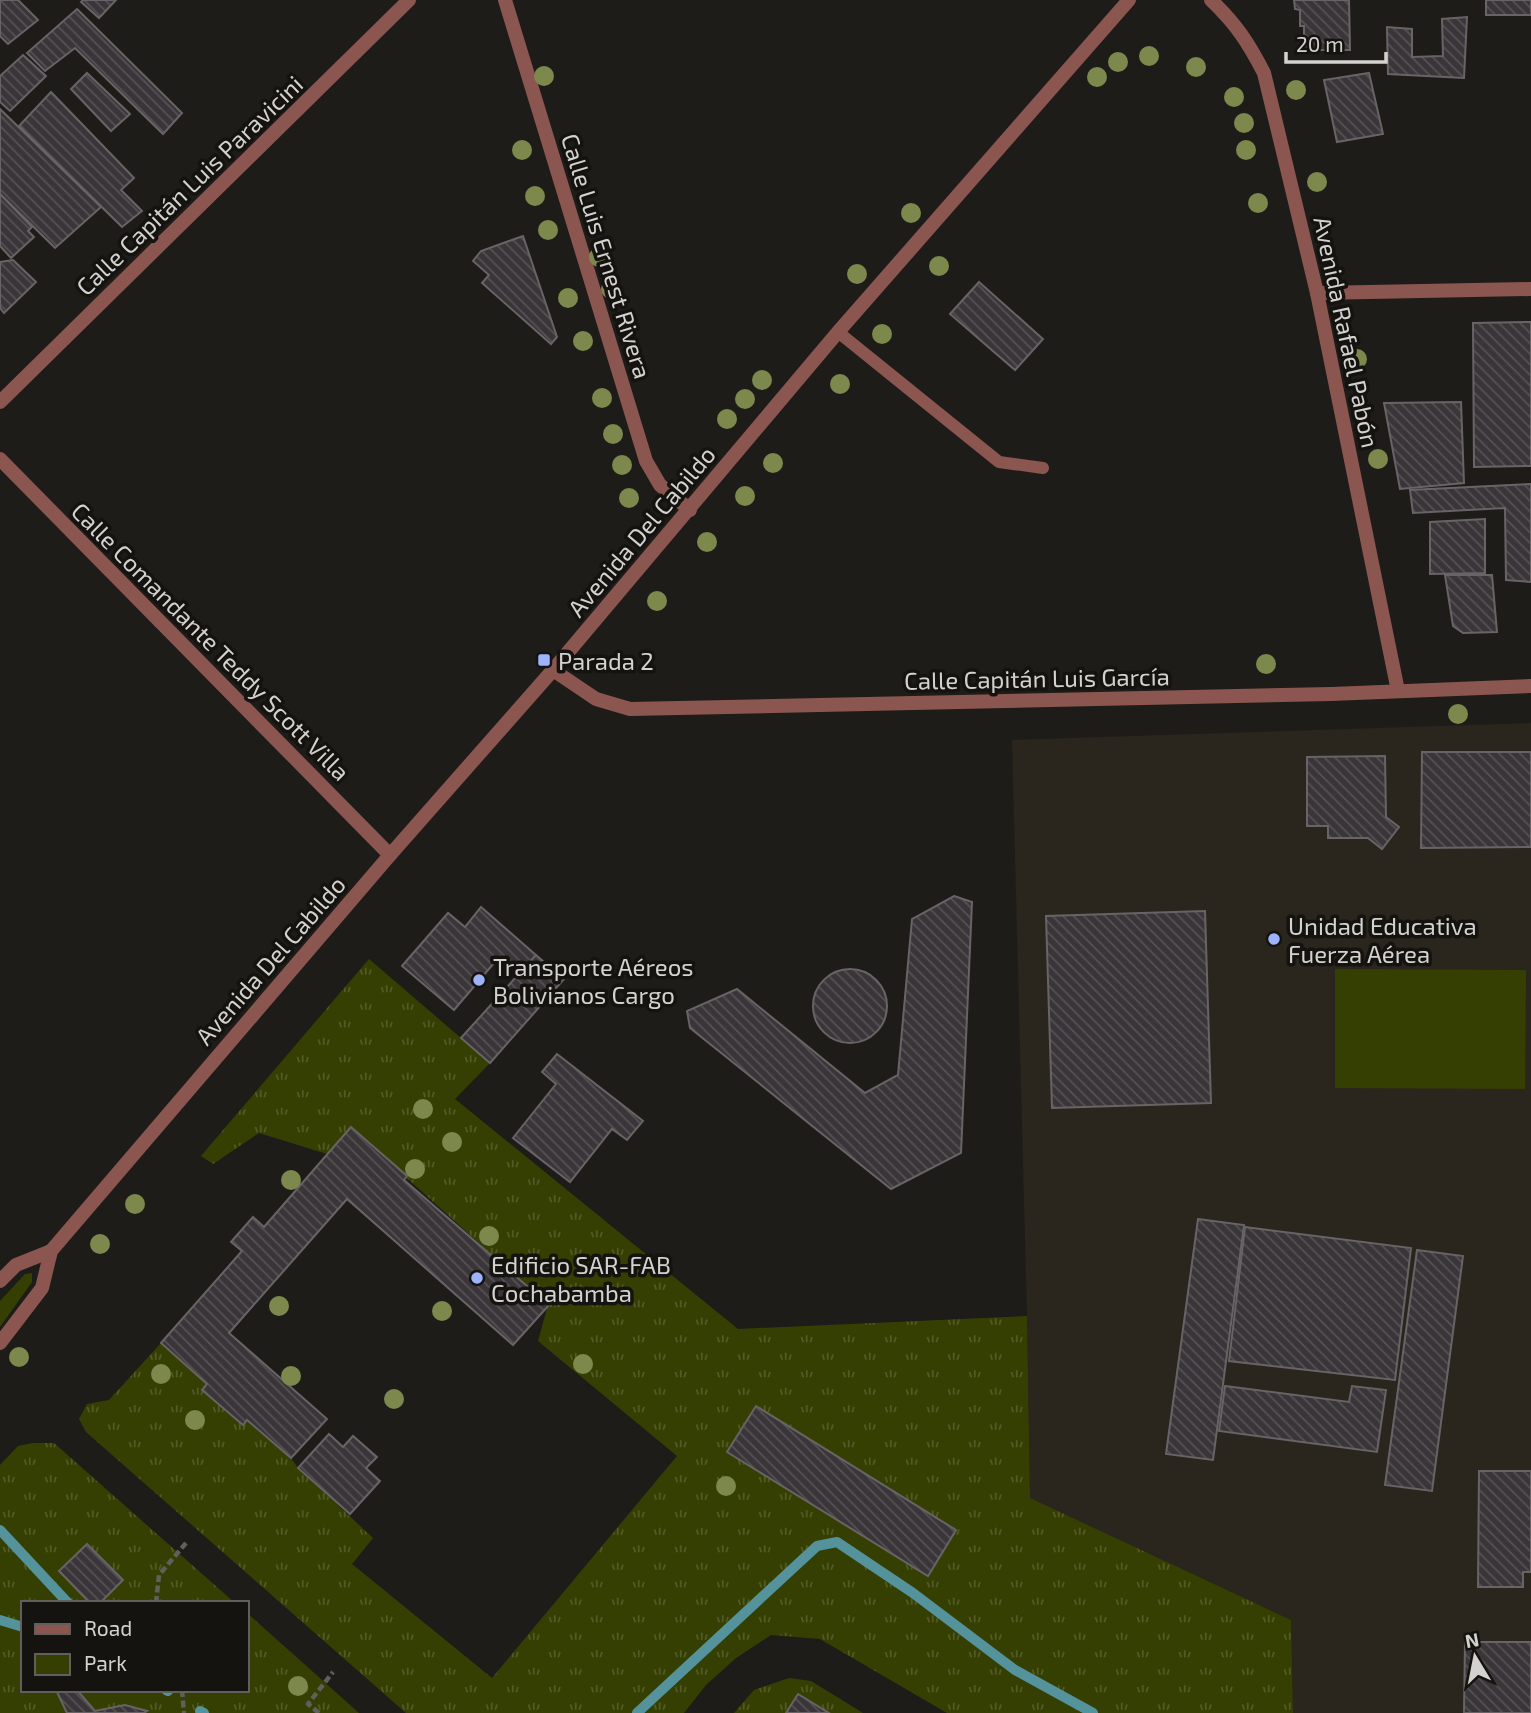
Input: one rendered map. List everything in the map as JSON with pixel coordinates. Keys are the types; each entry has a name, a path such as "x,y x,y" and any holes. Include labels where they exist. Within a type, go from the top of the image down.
{"street":[{"name":"Calle Capitán Luis Paravicini","path":"0,402 409,0"},
{"name":"Calle Luis Ernest Rivera","path":"505,0 646,461 660,485 690,510"},
{"name":"Avenida Del Cabildo","path":"0,1343 41,1288 51,1251 390,855 554,670 838,332 1129,0"},
{"name":"Avenida Rafael Pabón","path":"1210,0 1233,20 1264,73 1317,293 1398,691"},
{"path":"1317,293 1531,289"},
{"name":"Calle Comandante Teddy Scott Villa","path":"0,458 390,855"},
{"name":"Calle Capitán Luis García","path":"554,670 596,699 630,709 1531,686"},
{"name":"Avenida Del Cabildo","path":"0,1281 16,1265 51,1251"}],"lane":[{"path":"838,332 999,463 1043,468"}],"path":[{"path":"156,1601 159,1574 186,1543"},
{"path":"319,1713 308,1704 333,1672"},
{"path":"182,1692 184,1713"}],"shaded area":[{"path":"1531,723 1531,1713 1293,1713 1291,1620 1030,1498 1012,740"}],"green space":[{"path":"369,959 490,1063 455,1099 738,1329 1027,1316 1030,1498 1291,1620 1293,1713 947,1713 820,1639 771,1635 736,1658 706,1685 684,1713 406,1713 86,1432 79,1419 87,1404 109,1400 161,1343 207,1384 243,1425 247,1420 291,1458 298,1468 373,1538 352,1564 492,1678 677,1456 538,1341 548,1305 351,1128 327,1154 259,1133 213,1164 201,1156"},
{"path":"1335,969 1526,970 1525,1089 1335,1088"},
{"path":"32,1273 32,1282 0,1327 0,1301 25,1274"},
{"path":"54,1443 233,1601 21,1601 21,1692 248,1692 248,1614 359,1713 0,1713 0,1465 18,1446"},
{"path":"789,1678 811,1681 863,1713 829,1713 798,1694 786,1713 734,1713 754,1690"}],"building":[{"path":"0,0 18,0 38,20 8,44 0,36"},
{"path":"116,0 99,18 81,2"},
{"path":"1294,0 1349,0 1350,50 1304,50 1304,26 1300,26 1300,10 1295,9"},
{"path":"1486,0 1531,0 1531,15 1486,15"},
{"path":"77,9 182,113 163,134 75,48 45,71 27,53"},
{"path":"1467,17 1464,78 1388,74 1387,27 1412,29 1412,57 1443,56 1442,19"},
{"path":"23,55 46,76 10,111 0,102 0,76"},
{"path":"87,73 130,114 111,131 71,89"},
{"path":"1369,73 1383,134 1337,142 1324,80"},
{"path":"51,92 134,178 121,190 142,211 122,227 19,126"},
{"path":"0,109 101,207 55,248 0,194"},
{"path":"0,194 32,227 28,231 34,237 11,258 0,246"},
{"path":"523,236 557,337 551,344 482,283 489,275 473,261 481,251"},
{"path":"13,260 36,282 4,313 0,308 0,262"},
{"path":"979,282 1043,339 1015,370 950,314"},
{"path":"1531,322 1531,466 1474,467 1473,323"},
{"path":"1461,402 1464,483 1400,489 1384,403"},
{"path":"1531,484 1531,582 1506,580 1505,508 1413,513 1410,490"},
{"path":"1485,519 1485,573 1430,574 1430,522"},
{"path":"1445,575 1492,575 1497,632 1463,633 1453,626"},
{"path":"1422,752 1531,752 1531,847 1421,848"},
{"path":"1385,756 1386,817 1399,827 1382,849 1368,838 1328,838 1328,826 1307,826 1307,757"},
{"path":"954,896 972,902 961,1153 891,1189 690,1028 687,1011 737,989 865,1093 898,1075 912,919"},
{"path":"481,907 536,955 521,973 500,956 454,1010 402,966 448,913 465,927"},
{"path":"1205,911 1211,1103 1052,1108 1046,916"},
{"path":"536,955 564,979 490,1063 461,1038"},
{"path":"843,969 857,969 871,975 881,985 887,1006 881,1027 871,1037 857,1043 843,1043 829,1037 819,1027 813,1013 813,999 819,985 829,975"},
{"path":"557,1054 643,1121 627,1140 612,1129 570,1182 513,1138 556,1084 542,1072"},
{"name":"Edificio SAR-FAB Cochabamba","path":"351,1127 407,1176 404,1180 549,1305 513,1345 347,1199 229,1333 327,1419 291,1458 247,1420 243,1425 202,1390 207,1384 161,1343 242,1251 231,1242 253,1217 264,1227"},
{"path":"1198,1219 1244,1225 1213,1460 1166,1454"},
{"path":"1245,1227 1411,1248 1395,1380 1229,1361"},
{"path":"1417,1250 1463,1256 1432,1491 1385,1485"},
{"path":"1225,1386 1349,1402 1352,1386 1386,1390 1377,1452 1219,1431"},
{"path":"756,1406 956,1530 928,1576 727,1452"},
{"path":"329,1434 343,1447 353,1436 377,1457 366,1468 380,1481 350,1514 298,1468"},
{"path":"1479,1471 1531,1471 1531,1572 1523,1572 1523,1587 1478,1587"},
{"path":"87,1544 123,1580 102,1601 88,1601 59,1571"},
{"path":"1465,1642 1531,1642 1531,1713 1464,1713"},
{"path":"57,1692 79,1692 95,1711 125,1705 147,1711 144,1713 67,1713"},
{"path":"798,1694 829,1713 786,1713"}],"waterway":[{"path":"0,1530 66,1601"},
{"path":"637,1713 817,1546 837,1542 913,1593 1015,1670 1093,1713"},
{"path":"0,1620 21,1626"},
{"path":"200,1711 204,1713"}],"place":[{"name":"Parada 2","path":"544,660"},
{"name":"Unidad Educativa Fuerza Aérea","path":"1274,939"},
{"name":"Transporte Aéreos Bolivianos Cargo","path":"479,980"},
{"name":"Edificio SAR-FAB Cochabamba","path":"477,1278"}]}
